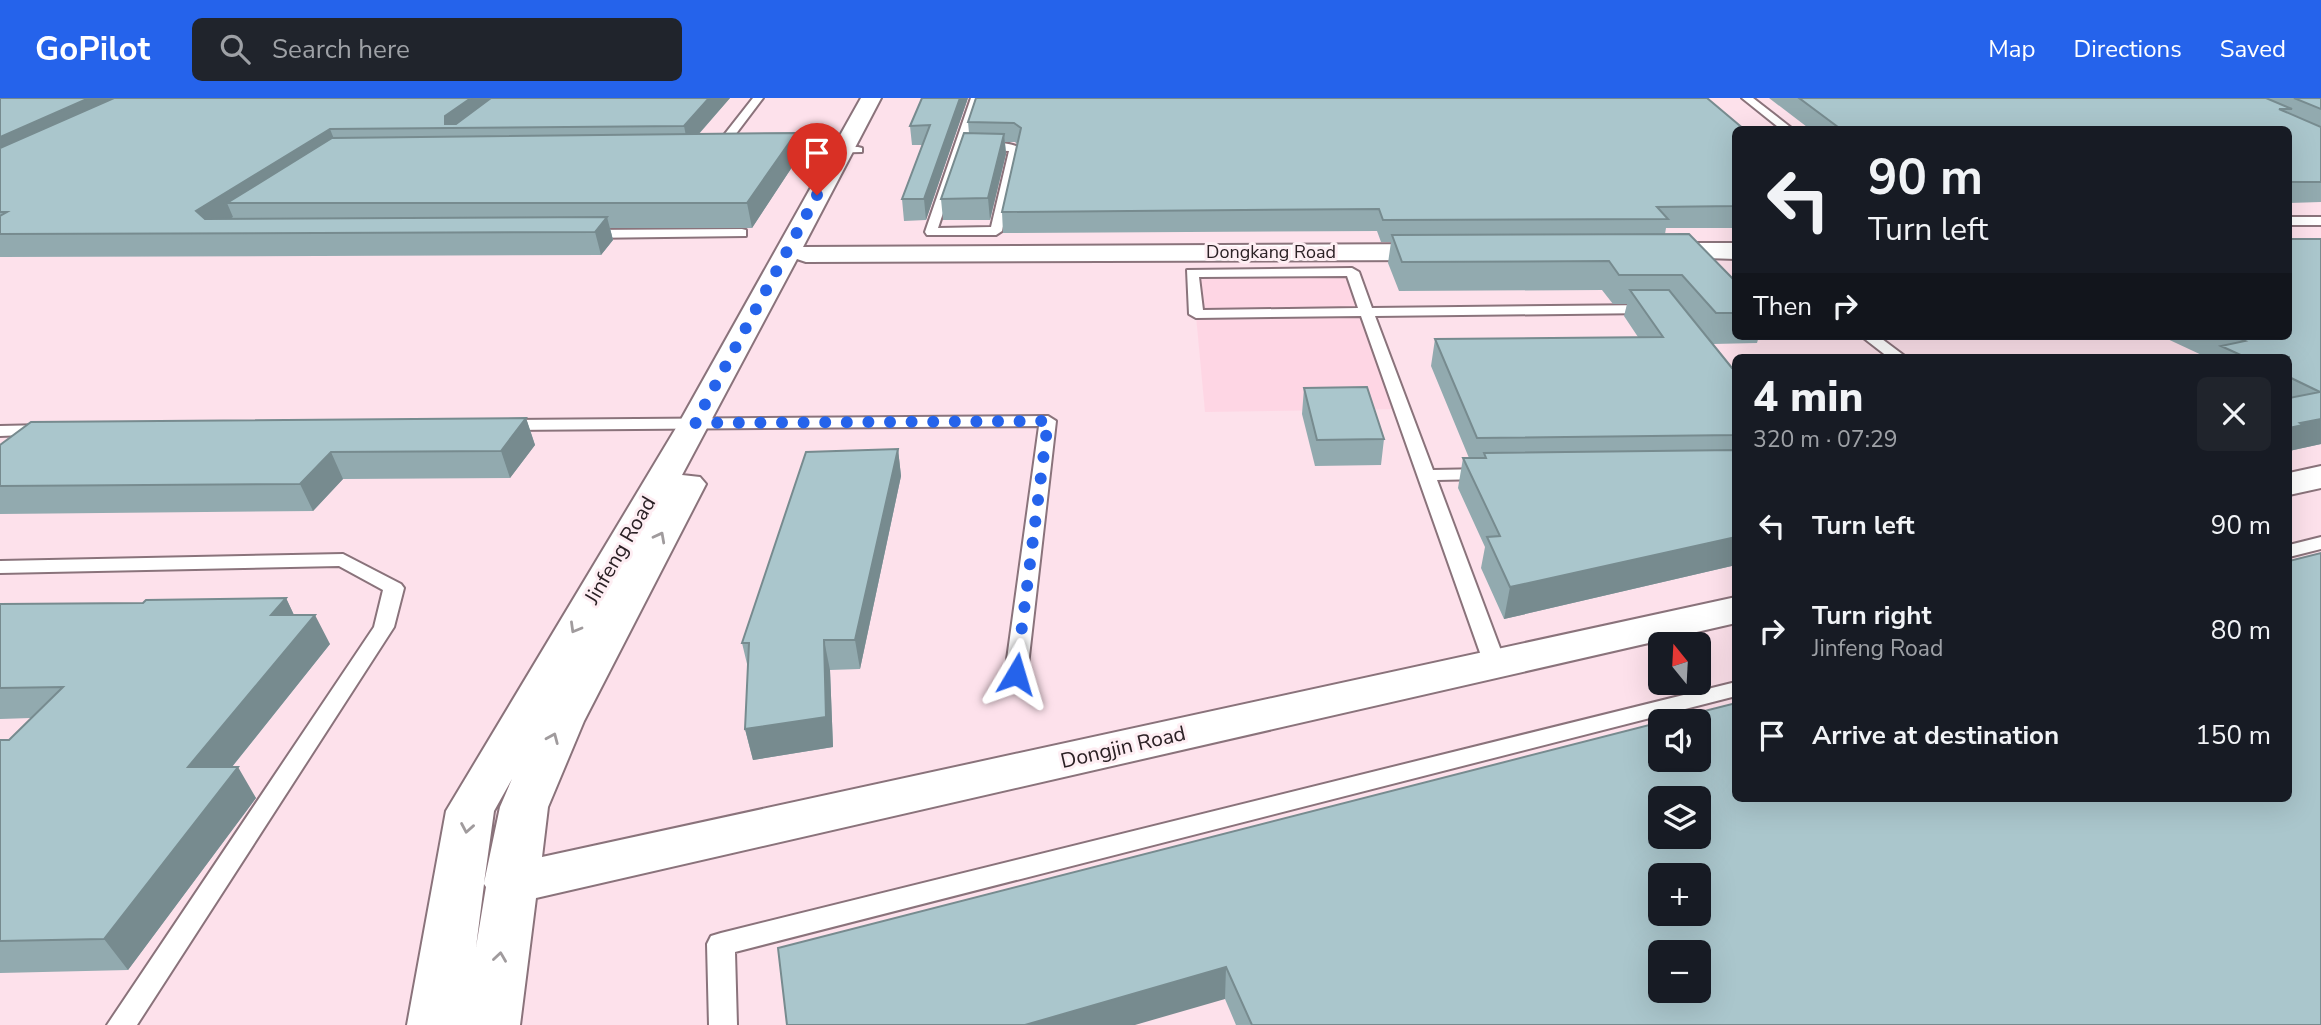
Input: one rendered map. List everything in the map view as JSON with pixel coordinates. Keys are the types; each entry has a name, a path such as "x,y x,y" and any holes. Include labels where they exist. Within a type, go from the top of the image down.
{"street":[{"name":"Jinfeng Road","path":"436,1025 470,811 708,423 806,254 871,98"},
{"name":"Jinfeng Road","path":"491,1025 510,884 524,807 561,721 708,423 850,150 885,98"},
{"path":"1627,251 1732,251"},
{"name":"Dongkang Road","path":"806,254 1463,252"},
{"path":"2292,483 2321,477"},
{"name":"Dongjin Road","path":"510,884 1732,611"}],"lane":[{"path":"728,137 758,98"},
{"path":"961,147 1015,148 996,231 931,232 976,98"},
{"path":"1747,98 1784,126"},
{"path":"758,151 850,150"},
{"path":"2292,221 2321,221"},
{"path":"576,234 742,233"},
{"path":"1495,664 1367,312 1352,272 1192,273 1196,314 1367,312 1668,309"},
{"path":"1874,340 1894,354"},
{"path":"486,425 1048,421 1016,674"},
{"path":"0,431 55,430"},
{"path":"1426,475 1507,474"},
{"path":"2292,550 2321,543"},
{"path":"0,566 343,560 394,588 384,627 121,1025"},
{"path":"723,1025 721,944 1732,690"}],"shaded area":[{"path":"0,98 2321,98 2321,1025 0,1025"},
{"path":"1352,272 1402,409 1205,412 1192,273"}],"building":[{"path":"0,98 89,98 0,137"},
{"path":"114,98 471,98 445,116 445,124 456,124 491,98 709,98 684,126 330,129 196,211 205,219 607,217 595,232 0,234 0,216 7,212 0,212 0,148"},
{"path":"922,98 960,98 924,199 902,199 930,125 910,126"},
{"path":"976,98 1707,98 1740,126 1732,126 1732,206 1657,207 1668,219 1383,220 1379,209 1002,212 1021,128 1014,123 968,122"},
{"path":"1799,98 2266,98 2292,109 2279,109 2321,127 2321,182 2292,182 2292,126 1837,126"},
{"path":"2294,98 2321,98 2321,109"},
{"path":"796,133 747,203 227,203 332,138"},
{"path":"964,133 1004,134 988,198 941,199"},
{"path":"1689,234 1732,278 1732,313 1716,313 1682,275 1619,275 1609,261 1402,262 1392,235"},
{"path":"2292,239 2321,239 2321,419 2292,427 2292,397 2320,392 2292,378 2292,354 2238,354 2221,346 2245,341 2243,340 2292,340"},
{"path":"1630,290 1669,290 1732,368 1732,435 1477,438 1435,339 1663,337"},
{"path":"1367,387 1384,439 1317,440 1304,388"},
{"path":"526,418 501,451 331,452 300,484 0,486 0,445 31,422"},
{"path":"898,449 855,640 824,640 826,717 745,729 749,643 742,643 806,452"},
{"path":"1732,450 1732,538 1510,587 1487,537 1500,536 1463,458 1486,458 1484,453"},
{"path":"2321,553 2321,1025 1252,1025 1226,967 1025,1025 787,1025 778,948 1648,725 1648,772 1711,772 1711,709 1732,704 1732,802 2292,802 2292,560"},
{"path":"286,598 271,615 315,615 188,767 238,767 104,939 0,941 0,740 9,740 63,687 0,688 0,604"}],"route":[{"path":"817,195 695,423 1048,421 1016,674"}]}
